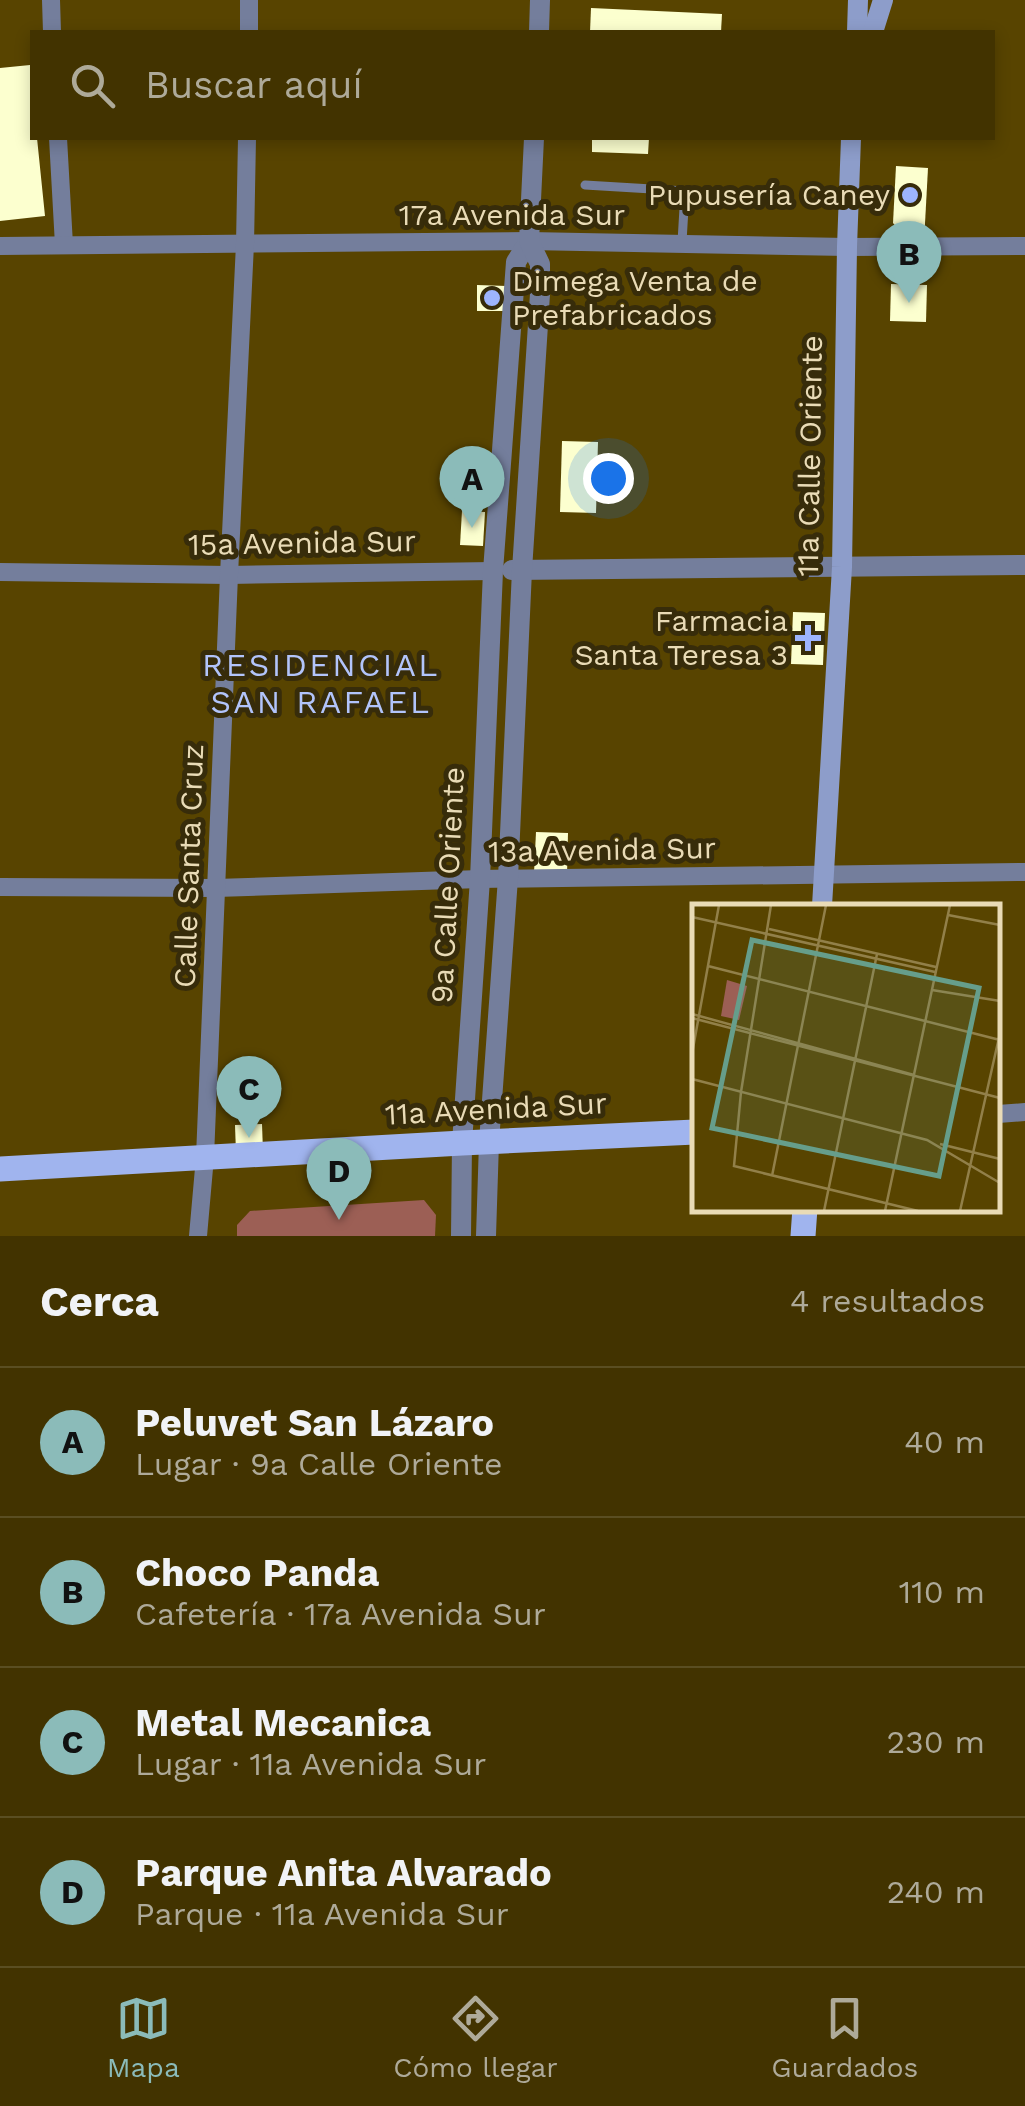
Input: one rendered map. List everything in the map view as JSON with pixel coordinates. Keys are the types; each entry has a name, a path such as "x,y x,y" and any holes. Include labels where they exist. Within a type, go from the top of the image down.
{"main road":[{"path":"857,30 858,0"},
{"path":"874,30 883,0"},
{"name":"11a Calle Oriente","path":"822,904 842,567 851,140"},
{"name":"11a Avenida Sur","path":"0,1169 692,1132"},
{"path":"803,1236 805,1211"}],"street":[{"path":"50,0 52,30"},
{"path":"249,0 249,30"},
{"path":"539,30 540,0"},
{"path":"58,140 64,245"},
{"name":"Calle Santa Cruz","path":"198,1236 247,140"},
{"name":"9a Calle Oriente","path":"486,1236 540,294 540,264 529,241 534,140"},
{"name":"17a Avenida Sur","path":"0,246 529,241 1025,246"},
{"name":"9a Calle Oriente","path":"461,1236 462,1142 480,879 494,570 516,262 529,241"},
{"name":"15a Avenida Sur","path":"0,572 229,575 1025,565"},
{"name":"13a Avenida Sur","path":"0,887 216,888 508,878 1025,872"},
{"path":"1000,1114 1025,1112"}],"lane":[{"path":"585,185 685,191 682,242"}],"shaded area":[{"path":"424,1200 436,1215 435,1236 237,1236 237,1225 250,1211"}],"building":[{"path":"591,8 722,14 721,30 590,30"},
{"path":"30,65 30,140 37,140 45,216 0,221 0,68"},
{"path":"592,140 649,140 648,154 592,152"},
{"name":"Pupusería Caney","path":"896,166 928,168 924,242 908,241 893,223"},
{"path":"891,284 927,285 926,322 890,321"},
{"name":"Dimega Venta de Prefabricados","path":"477,285 507,286 507,311 477,311"},
{"path":"562,441 598,442 596,513 560,512"},
{"path":"462,511 485,512 483,546 460,545"},
{"name":"Farmacia Santa Teresa 3","path":"793,612 825,613 823,665 791,664"},
{"path":"536,832 568,833 567,875 534,873"},
{"path":"262,1124 263,1152 236,1153 235,1125"}],"place":[{"name":"Pupusería Caney","path":"910,195"},
{"name":"Dimega Venta de Prefabricados","path":"492,298"},
{"name":"Choco Panda","path":"909,303"},
{"name":"Peluvet San Lázaro","path":"472,528"},
{"name":"Farmacia Santa Teresa 3","path":"808,638"},
{"name":"Metal Mecanica","path":"249,1138"},
{"name":"Parque Anita Alvarado","path":"339,1220"}],"district":[{"name":"RESIDENCIAL SAN RAFAEL","path":"321,684"}]}
